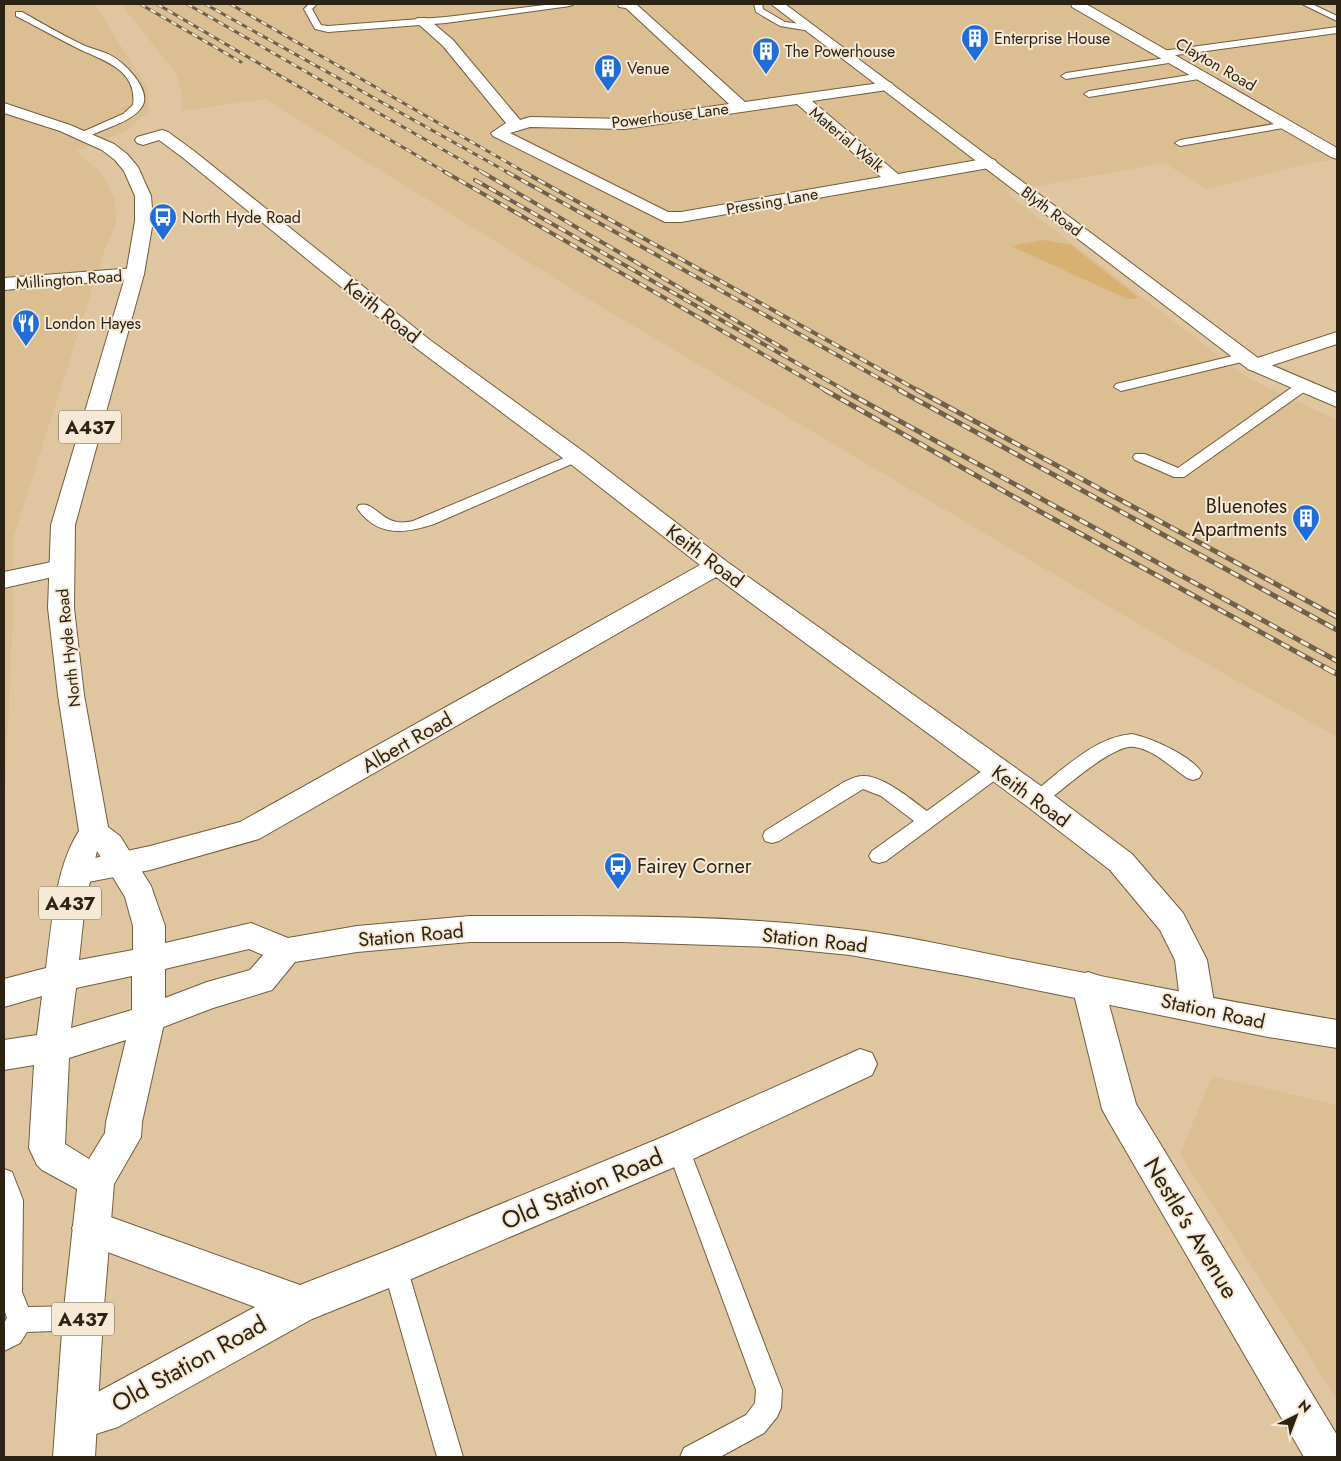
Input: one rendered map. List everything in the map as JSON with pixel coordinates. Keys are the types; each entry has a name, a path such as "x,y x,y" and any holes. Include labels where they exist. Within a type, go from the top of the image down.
{"street":[{"path":"624,4 630,6 741,107"},
{"name":"Blyth Road","path":"778,4 1250,361 1337,400"},
{"name":"Clayton Road","path":"1077,4 1337,154"},
{"path":"422,21 448,43 516,125"},
{"name":"Powerhouse Lane","path":"516,125 530,122 624,124 887,86"},
{"name":"Material Walk","path":"799,98 895,180"},
{"name":"North Hyde Road","path":"4,108 84,135 108,147 121,157 138,180 143,196 144,221 135,274 63,525 61,608 71,694 94,832"},
{"name":"Pressing Lane","path":"516,125 508,127 499,133 666,218 681,217 989,163"},
{"name":"Keith Road","path":"155,134 188,154 423,344 576,457 717,566 1038,799 1121,862 1172,922 1191,960 1198,1008"},
{"name":"Millington Road","path":"4,284 135,274"},
{"path":"1250,361 1337,338"},
{"name":"Albert Road","path":"78,872 150,858 250,831 717,566"},
{"path":"4,580 61,568"},
{"name":"A437","path":"74,1457 83,1318 96,1180 123,1137 124,1122 148,1019 149,926 147,916 140,895 109,844 94,832 83,849 70,904 59,978 52,1048 47,1134 48,1152 66,1166 96,1180"},
{"name":"Station Road","path":"286,951 357,939 470,929 621,929 769,934 850,942 1034,974 1337,1034"},
{"path":"4,993 59,978 251,936 286,951 261,980 207,996 148,1019 52,1048 4,1055"},
{"name":"Nestle's Avenue","path":"1088,986 1120,1109 1327,1457"},
{"name":"Old Station Road","path":"77,1419 103,1412 300,1304 395,1267 678,1148 860,1064"},
{"name":"Old Station Road","path":"91,1228 300,1304"}],"lane":[{"path":"313,4 308,8 318,27 324,29 446,20 570,4"},
{"path":"758,4 759,10 783,24 810,28"},
{"path":"1306,4 1337,19"},
{"path":"18,14 82,48 109,58 126,70 136,83 139,98 138,106 126,116 84,135"},
{"path":"1066,76 1167,57 1337,30"},
{"path":"1089,94 1202,76"},
{"path":"1180,143 1286,125"},
{"path":"1121,387 1250,361"},
{"path":"1140,457 1179,474 1304,386"},
{"path":"364,508 385,525 405,529 429,521 576,457"},
{"path":"1038,799 1096,755 1114,744 1130,739 1148,745 1193,773"},
{"path":"879,856 996,770"},
{"path":"772,836 850,787 864,782 886,791 927,821"},
{"path":"678,1148 769,1390 768,1408 755,1424 693,1457"},
{"path":"4,1180 10,1200 12,1329 83,1318"},
{"path":"395,1267 450,1457"}],"shaded area":[{"path":"4,4 94,4 148,88 149,111 124,132 76,151 101,173 115,199 116,224 105,249 13,539 13,619 4,813"},
{"path":"121,4 1337,4 1337,159 1305,164 1207,189 1164,163 1005,192 1249,379 1337,420 1337,737 1179,648 603,308 265,99 181,111 182,98 177,75"},
{"path":"1043,240 1071,245 1139,298 1127,299 1011,246"},
{"path":"1212,1076 1337,1105 1337,1399 1180,1154"}],"railway":[{"path":"140,4 241,62"},
{"path":"157,4 447,173"},
{"path":"187,4 484,173"},
{"path":"205,4 509,173"},
{"path":"230,4 526,173"},
{"path":"445,172 827,391"},
{"path":"482,172 786,350"},
{"path":"507,172 902,391"},
{"path":"524,172 919,391"},
{"path":"475,180 846,391"},
{"path":"825,390 1039,511 1326,668"},
{"path":"843,390 1337,661"},
{"path":"899,390 1337,630"},
{"path":"917,390 1337,617"},
{"path":"1324,667 1337,674"}],"place":[{"name":"Enterprise House","path":"975,62"},
{"name":"The Powerhouse","path":"766,75"},
{"name":"Venue","path":"608,92"},
{"name":"North Hyde Road","path":"163,241"},
{"name":"London Hayes","path":"26,347"},
{"name":"Bluenotes Apartments","path":"1306,542"},
{"name":"Fairey Corner","path":"618,890"}]}
